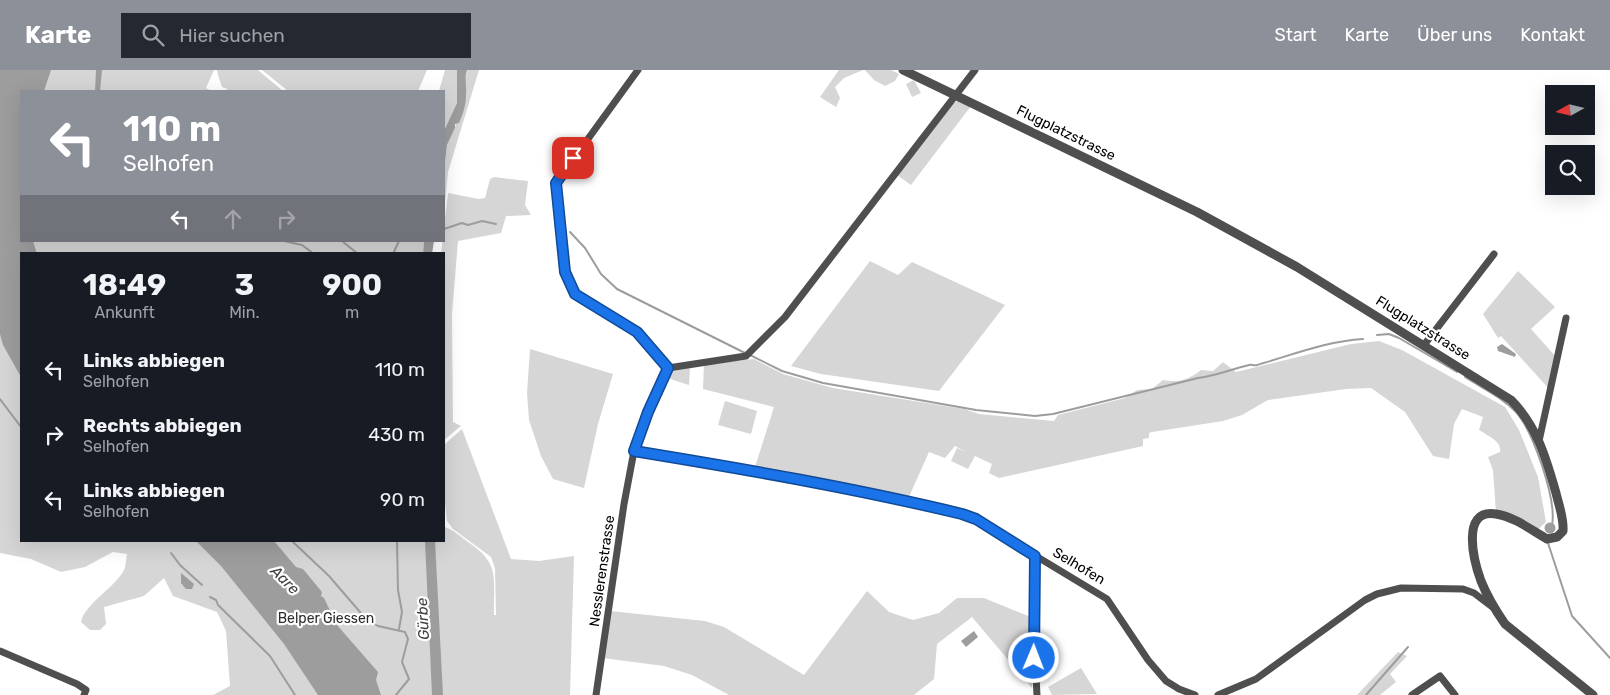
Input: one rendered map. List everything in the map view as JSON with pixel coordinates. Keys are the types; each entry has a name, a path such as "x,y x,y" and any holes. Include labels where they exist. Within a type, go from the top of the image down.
{"street":[{"path":"638,70 556,183 565,272 572,289 584,300 637,332 668,368"},
{"name":"Flugplatzstrasse","path":"903,70 1197,212 1297,267 1510,400 1527,418 1547,460 1562,516 1563,531 1558,537 1547,539 1515,520 1496,514 1482,515 1477,518 1473,541 1476,567 1495,609 1515,634 1592,695"},
{"path":"668,368 748,354 785,317 975,70"},
{"path":"1424,345 1494,254"},
{"path":"1539,441 1566,318"},
{"path":"634,451 648,412 668,368"},
{"name":"Selhofen","path":"634,451 861,490 976,519 1107,598 1148,660 1166,681 1178,689 1195,695"},
{"name":"Nesslerenstrasse","path":"596,695 624,504 634,451"},
{"path":"1035,556 1034,658 1037,695"},
{"path":"1218,695 1256,679 1365,600 1384,592 1426,587 1463,588 1474,593 1495,609"},
{"path":"0,651 77,684 86,690 84,695"},
{"path":"1412,695 1440,676 1455,695"}],"green space":[{"name":"Belper Giessen","path":"0,70 214,70 206,88 210,90 20,90 20,242 424,242 423,252 20,252 20,542 445,542 445,527 454,531 486,557 493,573 494,615 496,615 495,568 491,557 453,529 447,521 445,503 445,444 462,429 511,559 539,561 574,556 570,695 213,695 230,686 226,631 217,612 173,596 164,578 144,596 104,607 106,624 100,630 90,630 81,622 84,615 88,608 120,577 125,568 127,554 113,552 85,567 61,572 31,559 0,553"},
{"path":"217,70 258,70 282,90 226,90 222,87"},
{"path":"262,70 427,70 418,90 287,90"},
{"path":"445,70 457,70 457,103 445,129 445,90 439,90"},
{"path":"467,70 479,70 448,172 445,203 447,145 455,128"},
{"path":"839,70 863,70 844,78 835,87 840,98 836,107 820,97"},
{"path":"865,70 891,70 899,74 895,81 885,86 874,80"},
{"path":"914,80 921,93 912,97 906,84"},
{"path":"959,100 971,106 911,185 897,175 952,104"},
{"path":"494,177 528,181 525,205 531,215 506,216 501,233 458,241 452,314 453,422 461,426 445,439 445,252 441,252 442,242 445,242 448,193 479,199 485,198 490,179"},
{"path":"870,261 898,275 912,262 1005,305 939,391 821,374 791,366"},
{"path":"1518,271 1555,307 1531,329 1557,358 1550,390 1501,336 1498,338 1483,314"},
{"path":"1379,341 1402,350 1505,407 1519,430 1538,477 1546,522 1535,532 1496,513 1493,470 1488,457 1500,452 1500,448 1494,439 1479,430 1483,417 1462,409 1454,424 1449,459 1433,456 1405,412 1371,388 1346,389 1268,400 1242,415 1223,421 1149,433 1149,438 1143,439 1143,446 999,478 989,473 992,464 975,456 968,469 951,461 957,448 966,452 955,446 945,458 929,452 908,499 755,467 774,407 703,389 704,364 754,359 783,374 833,388 964,409 979,414 1054,421 1058,415 1125,398 1137,390 1152,389 1163,380 1179,381 1201,370 1213,371 1223,362 1236,372 1351,344"},
{"path":"530,349 613,374 598,424 584,488 553,479 541,456 529,420 527,393"},
{"path":"690,367 689,385 667,378 671,370"},
{"path":"725,401 757,411 751,434 718,425"},
{"path":"867,591 889,612 913,620 939,613 957,598 984,598 1033,618 1032,688 972,617 937,644 934,679 914,695 729,695 692,675 664,666 603,658 610,611 705,621 724,627 804,675"},
{"path":"1398,652 1407,656 1390,674 1396,682 1380,695 1357,695"},
{"path":"1081,668 1097,694 1052,695 1048,687"}],"water":[{"path":"0,70 51,70 44,90 20,90 20,242 33,242 36,252 20,252 20,375 3,345 0,334"},
{"path":"96,70 102,70 100,90 95,90"},
{"path":"457,70 467,70 463,113 459,123 455,124 447,145 445,163 445,129 457,103"},
{"path":"424,242 434,242 432,252 423,252"},
{"path":"1502,344 1516,354 1515,357 1498,351 1497,347"},
{"path":"1550,522 1556,528 1550,534 1544,528"},
{"name":"Aare","path":"197,542 275,542 296,567 303,569 322,592 321,596 324,598 337,625 378,672 376,680 381,695 318,695 284,644 221,566"},
{"path":"425,542 435,542 443,695 432,695"},
{"path":"181,573 194,584 192,589 186,589 181,583"},
{"path":"974,631 978,637 966,647 961,641"}],"waterway":[{"path":"445,229 462,223 468,225 482,221 496,224"},
{"path":"570,232 585,248 601,274 617,289 745,353"},
{"path":"288,242 302,245 311,252"},
{"path":"343,242 356,252"},
{"path":"394,252 399,242"},
{"path":"1377,335 1389,334 1399,338 1457,372"},
{"path":"750,355 782,371 823,383 976,410 1035,416 1053,414 1250,365 1257,365 1323,345 1363,339"},
{"path":"1465,377 1505,402 1523,421 1530,434 1547,483 1553,514 1552,525"},
{"path":"0,399 20,426"},
{"name":"Gürbe","path":"293,542 329,576 366,619 378,626 405,632 408,639 402,662 409,679 396,695"},
{"path":"397,542 398,590 402,612 399,629"},
{"path":"1548,543 1572,616 1610,658"},
{"path":"171,553 180,565 202,585"},
{"path":"210,597 216,600 218,605 270,656 295,695"},
{"path":"1366,695 1408,647"}],"route":[{"path":"573,158 556,183 565,272 569,284 575,294 637,332 668,368 648,412 634,451 861,490 968,515 976,519 1035,556 1034,658"}]}
